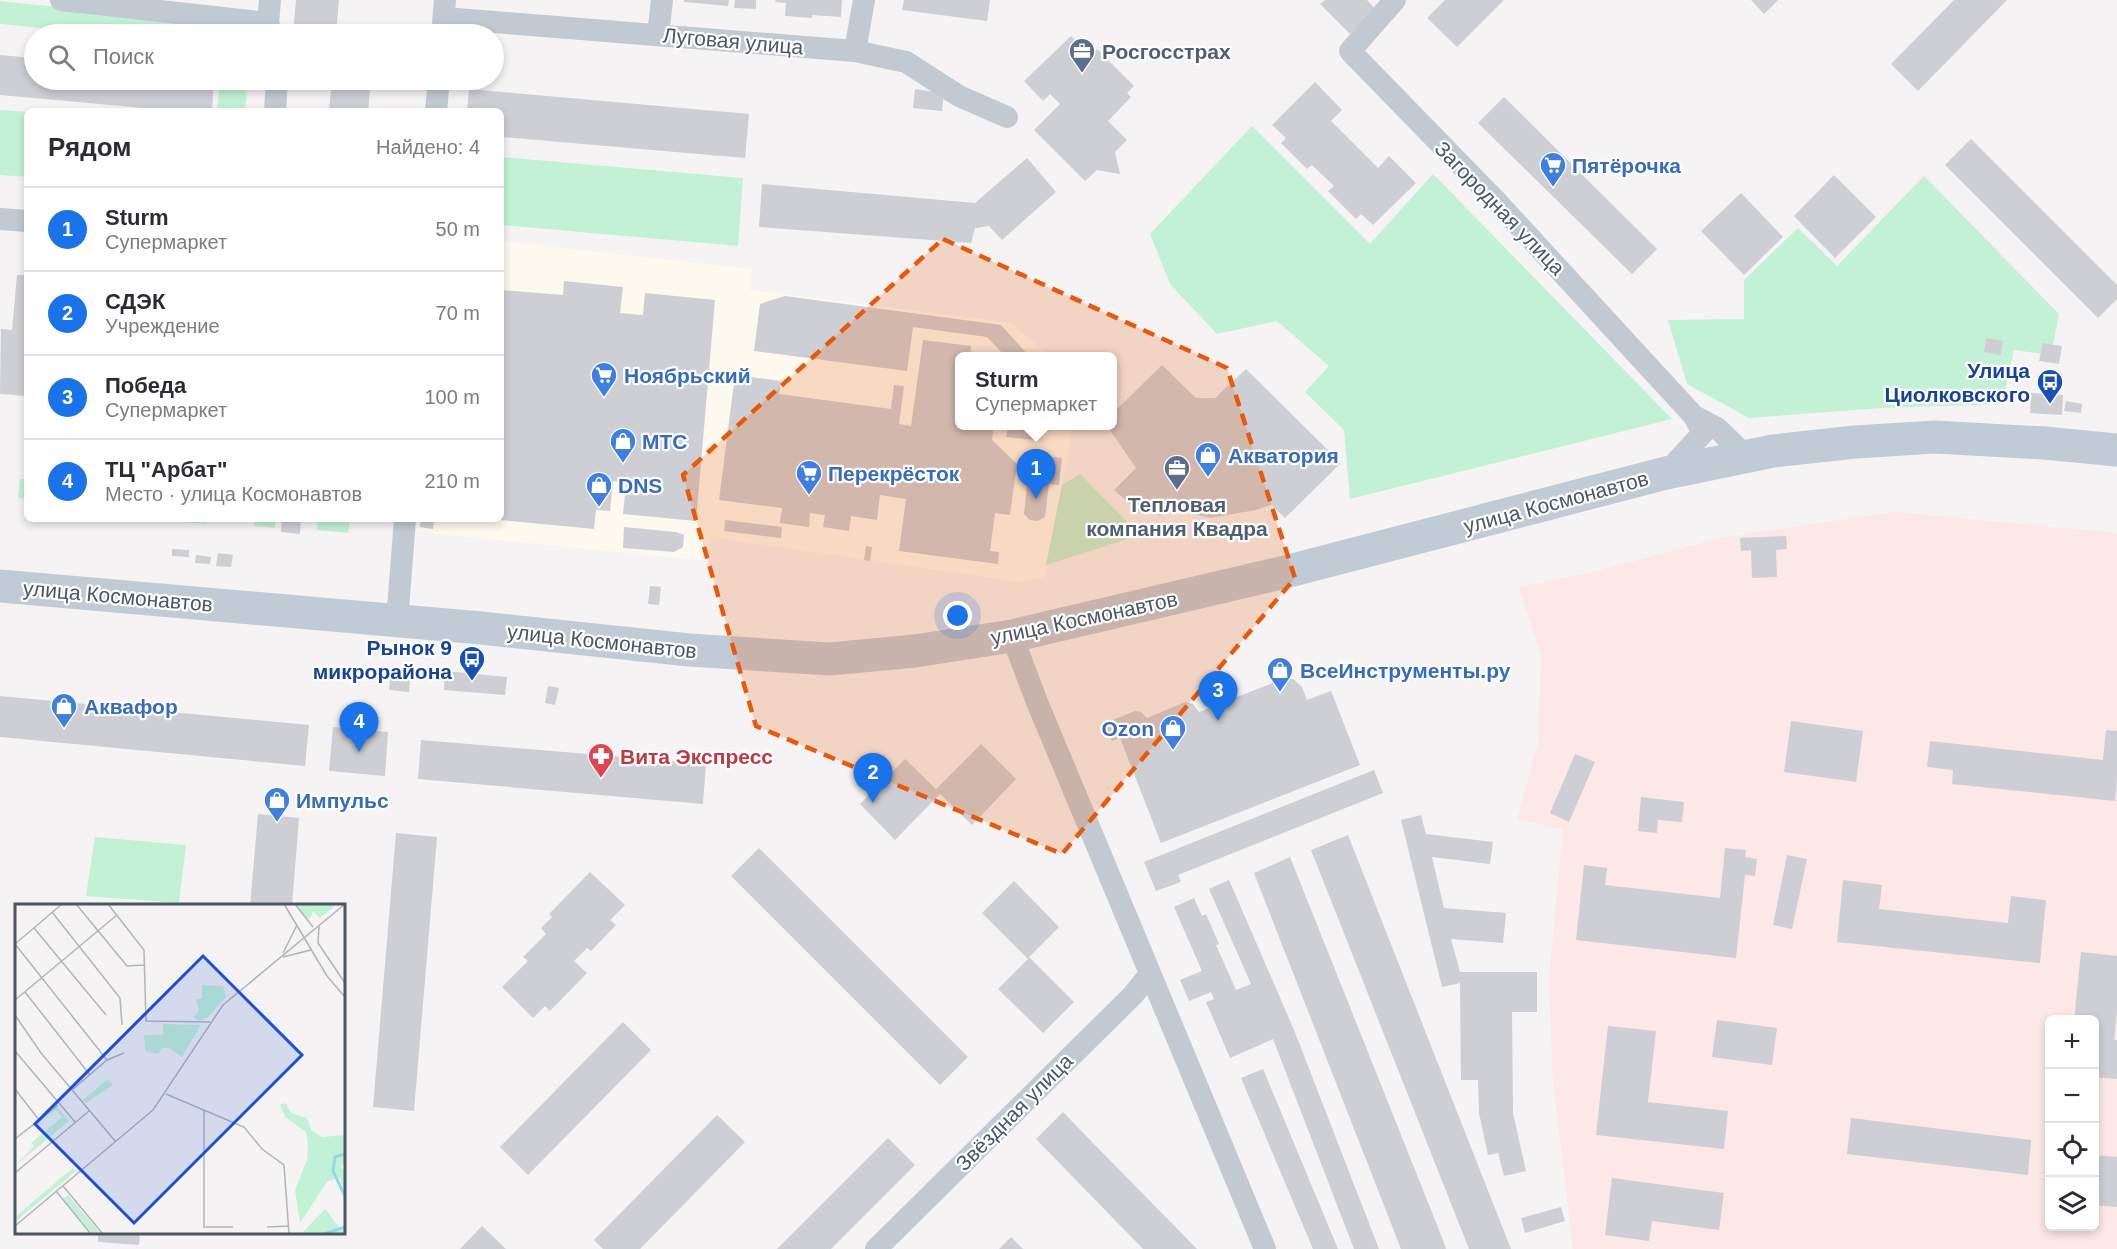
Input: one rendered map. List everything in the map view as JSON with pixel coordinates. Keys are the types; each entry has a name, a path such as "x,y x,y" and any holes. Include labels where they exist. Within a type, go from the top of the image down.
{"main road":[{"name":"улица Космонавтов","path":"0,586 397,621 689,650 831,659 915,651 1012,636 1290,571 1666,474 1746,456 1855,442 1935,437 2045,443 2117,450"}],"street":[{"path":"61,0 234,24"},
{"path":"270,0 270,24"},
{"path":"658,35 662,0"},
{"path":"855,51 864,0"},
{"name":"Загородная улица","path":"1395,0 1350,51 1497,202 1694,416 1717,428 1746,456"},
{"name":"Луговая улица","path":"444,17 855,51 906,62 959,96 1007,117"},
{"path":"275,108 276,90"},
{"path":"436,108 438,90"},
{"path":"0,219 24,221"},
{"path":"1666,474 1703,433 1694,416"},
{"path":"397,621 405,522"},
{"path":"1012,636 1037,702 1265,1249"},
{"name":"Звёздная улица","path":"876,1249 1133,995 1150,974"}],"highlighted area":[{"path":"943,239 1227,368 1295,578 1062,854 756,726 683,475"}],"shaded area":[{"path":"504,241 752,269 750,290 1009,322 1046,352 955,352 955,430 1072,430 1045,577 1019,582 710,537 709,561 408,531 409,522 504,522"},
{"path":"1895,512 2117,533 2117,1249 1573,1249 1553,1082 1549,978 1563,829 1517,819 1538,743 1541,655 1519,587 1597,571 1725,537"}],"green space":[{"path":"0,1 224,24 24,24 24,26 0,24"},
{"path":"219,90 247,90 245,108 217,108"},
{"path":"0,110 24,112 24,177 0,175"},
{"path":"1252,126 1370,244 1433,174 1672,419 1350,499 1344,430 1305,392 1329,366 1277,321 1217,334 1170,284 1150,234"},
{"path":"504,157 743,178 738,246 504,225"},
{"path":"1924,176 2059,314 2051,355 2014,350 2002,404 1882,408 1749,418 1687,384 1668,320 1744,319 1744,280 1798,228 1837,266"},
{"path":"1080,474 1140,535 1046,565 1062,485"},
{"path":"20,479 24,479 24,499 18,498"},
{"path":"181,522 207,522 207,524"},
{"path":"255,522 276,522 275,528 254,526"},
{"path":"318,522 350,522 348,533 317,530"},
{"path":"95,837 186,845 179,903 86,896"}],"building":[{"path":"296,0 339,0 337,24 294,24"},
{"path":"684,0 729,0 728,6 684,2"},
{"path":"735,0 756,0 756,9 734,8"},
{"path":"776,0 842,0 841,17 785,16 786,3 775,2"},
{"path":"904,0 990,0 987,21 902,10"},
{"path":"1325,0 1367,0 1375,9 1350,34 1320,4"},
{"path":"1445,0 1504,0 1457,47 1427,18"},
{"path":"1751,0 1778,0 1764,14"},
{"path":"1954,0 2007,0 1918,91 1891,64"},
{"path":"1071,36 1091,56 1097,49 1134,86 1127,93 1131,97 1108,121 1127,140 1115,152 1120,174 1097,170 1085,181 1034,130 1060,104 1050,94 1043,101 1024,81"},
{"path":"0,55 24,57 24,90 213,90 212,108 144,108 0,95"},
{"path":"1315,82 1342,110 1331,121 1378,168 1389,156 1416,183 1373,225 1361,214 1356,219 1328,191 1334,186 1312,165 1307,169 1281,143 1286,138 1272,125"},
{"path":"915,89 944,93 942,111 913,108"},
{"path":"331,90 370,90 368,108 329,108"},
{"path":"469,90 480,90 749,114 745,158 504,137 504,108 467,108"},
{"path":"1504,97 1657,249 1632,274 1478,123"},
{"path":"1971,139 2117,285 2117,299 2098,318 1945,165"},
{"path":"1027,158 1056,192 1002,240 989,226 975,228 971,243 759,227 762,184 975,203"},
{"path":"1834,175 1876,217 1835,258 1794,216"},
{"path":"1741,193 1783,237 1744,275 1701,231"},
{"path":"17,275 24,275 24,396 0,394 1,329 12,330"},
{"name":"Ноябрьский","path":"564,281 623,287 620,313 643,315 645,293 715,300 696,521 623,514 626,483 613,481 610,511 596,510 594,529 504,520 504,290 563,295"},
{"path":"785,296 1001,325 1025,352 1001,352 987,337 913,327 907,371 754,351 760,304"},
{"path":"1986,338 2003,341 2001,355 1984,352"},
{"path":"923,340 971,346 970,352 955,352 955,430 993,430 992,440 1017,464 1010,515 995,513 990,551 999,552 998,564 899,551 906,499 880,495 877,520 851,516 849,531 823,527 825,515 810,513 809,527 780,523 782,508 719,500 735,375 781,381 779,394 891,409 894,385 904,386 899,424 911,426"},
{"path":"2043,343 2062,346 2059,364 2039,361"},
{"path":"1162,365 1196,398 1215,398 1246,369 1341,463 1285,518 1271,505 1210,518 1169,508 1160,516 1147,505 1140,513 1114,490 1136,468 1110,430 1117,430 1117,409"},
{"path":"2031,393 2063,395 2062,415 2030,413"},
{"path":"2066,401 2082,404 2081,413 2064,411"},
{"path":"1007,430 1035,430 1034,440 1006,437"},
{"path":"1030,454 1062,458 1059,485 1049,484 1045,517 1038,521 1030,520 1024,514"},
{"path":"725,520 782,527 781,538 724,531"},
{"path":"282,522 301,522 300,534 281,532"},
{"path":"421,522 434,522 433,529 420,527"},
{"path":"624,527 676,532 684,535 683,547 674,552 623,548"},
{"path":"1786,536 1787,549 1776,550 1777,577 1752,578 1751,550 1741,551 1740,538"},
{"path":"866,546 872,547 870,561 864,560"},
{"path":"172,549 189,550 189,557 172,556"},
{"path":"218,553 233,555 231,567 216,566"},
{"path":"196,555 211,557 210,564 195,563"},
{"path":"650,586 661,587 659,605 648,604"},
{"path":"391,670 411,672 409,692 389,690"},
{"path":"445,671 507,677 505,695 444,690"},
{"path":"1283,679 1293,679 1302,687 1307,700 1331,691 1360,765 1161,843 1120,738 1112,741 1105,723 1135,711 1141,712 1147,718 1185,702 1193,704 1199,712"},
{"path":"548,686 559,688 555,705 545,703"},
{"path":"0,696 309,725 305,766 0,737"},
{"path":"1791,721 1863,731 1856,782 1784,772"},
{"path":"333,727 388,732 385,776 329,771"},
{"path":"2106,730 2117,731 2115,801 1952,784 1953,770 1927,767 1930,741 2103,760"},
{"path":"421,740 706,764 703,804 418,779"},
{"path":"981,744 1016,779 972,825 940,794 895,840 860,804 905,759 936,789"},
{"path":"1575,754 1595,762 1569,822 1550,813"},
{"path":"1374,770 1383,793 1178,875 1181,882 1156,891 1144,862"},
{"path":"1641,797 1684,802 1682,822 1658,820 1657,833 1638,831"},
{"path":"258,814 299,818 292,904 250,904"},
{"path":"1421,815 1426,834 1493,842 1490,864 1432,857 1444,908 1506,913 1503,943 1451,939 1460,972 1537,972 1537,1012 1512,1012 1513,1113 1526,1171 1504,1176 1498,1153 1488,1155 1479,1113 1478,1080 1461,1080 1460,983 1442,987 1401,820"},
{"path":"396,833 437,837 414,1111 373,1107"},
{"path":"1348,835 1511,1249 1469,1249 1311,850"},
{"path":"759,848 968,1057 940,1085 731,876"},
{"path":"1725,848 1746,850 1745,857 1757,859 1755,876 1745,875 1736,958 1576,940 1584,865 1607,868 1605,885 1720,898"},
{"path":"1787,855 1807,859 1792,929 1773,925"},
{"path":"1290,857 1446,1249 1401,1249 1254,873"},
{"path":"590,872 625,905 610,920 616,925 591,951 587,948 574,961 587,973 550,1011 545,1006 533,1018 502,987 528,961 523,957 546,934 541,928 552,917 549,914"},
{"path":"1229,880 1294,1030 1379,1249 1354,1249 1273,1039 1230,1058 1206,1002 1214,999 1211,992 1189,1001 1180,980 1202,971 1174,907 1194,898 1202,916 1206,914 1219,944 1216,945 1236,990 1251,984 1209,889"},
{"path":"1843,880 1882,885 1879,909 2008,923 2011,896 2046,900 2040,963 1837,942"},
{"path":"1014,881 1059,927 1029,957 1074,1002 1043,1033 998,989 1028,959 982,913"},
{"path":"2081,952 2117,956 2117,1010 2114,1040 2117,1040 2117,1079 2099,1077 2099,1015 2075,1015"},
{"path":"1717,1020 1777,1028 1772,1065 1712,1057"},
{"path":"623,1022 651,1050 528,1175 500,1147"},
{"path":"1608,1026 1656,1031 1648,1102 1728,1111 1724,1149 1596,1135"},
{"path":"1263,1069 1338,1249 1313,1249 1241,1078"},
{"path":"1063,1112 1197,1249 1143,1249 1036,1139"},
{"path":"717,1115 745,1142 640,1249 603,1249 594,1240"},
{"path":"1851,1118 2031,1140 2028,1175 1847,1154"},
{"path":"888,1138 915,1165 831,1249 777,1249"},
{"path":"2099,1155 2117,1157 2117,1207 2099,1205"},
{"path":"1612,1178 1724,1193 1719,1230 1652,1221 1649,1241 1605,1235"},
{"path":"1561,1207 1565,1221 1525,1233 1521,1218"},
{"path":"482,1226 506,1249 460,1249"},
{"path":"98,1234 140,1234 139,1245 98,1242"},
{"path":"1011,1237 1023,1249 999,1249"}],"place":[{"name":"Росгосстрах","path":"1082,74"},
{"name":"Пятёрочка","path":"1553,188"},
{"name":"Ноябрьский","path":"604,398"},
{"name":"Улица Циолковского","path":"2050,405"},
{"name":"МТС","path":"623,464"},
{"name":"Акватория","path":"1208,478"},
{"name":"Тепловая компания Квадра","path":"1177,491"},
{"name":"Перекрёсток","path":"809,496"},
{"name":"Sturm","path":"1036,499"},
{"name":"DNS","path":"599,508"},
{"name":"Рынок 9 микрорайона","path":"472,682"},
{"name":"ВсеИнструменты.ру","path":"1280,693"},
{"name":"Победа","path":"1218,721"},
{"name":"Аквафор","path":"64,729"},
{"name":"Ozon","path":"1173,751"},
{"name":"ТЦ \"Арбат\"","path":"359,752"},
{"name":"Вита Экспресс","path":"601,779"},
{"name":"СДЭК","path":"873,803"},
{"name":"Импульс","path":"277,823"}]}
